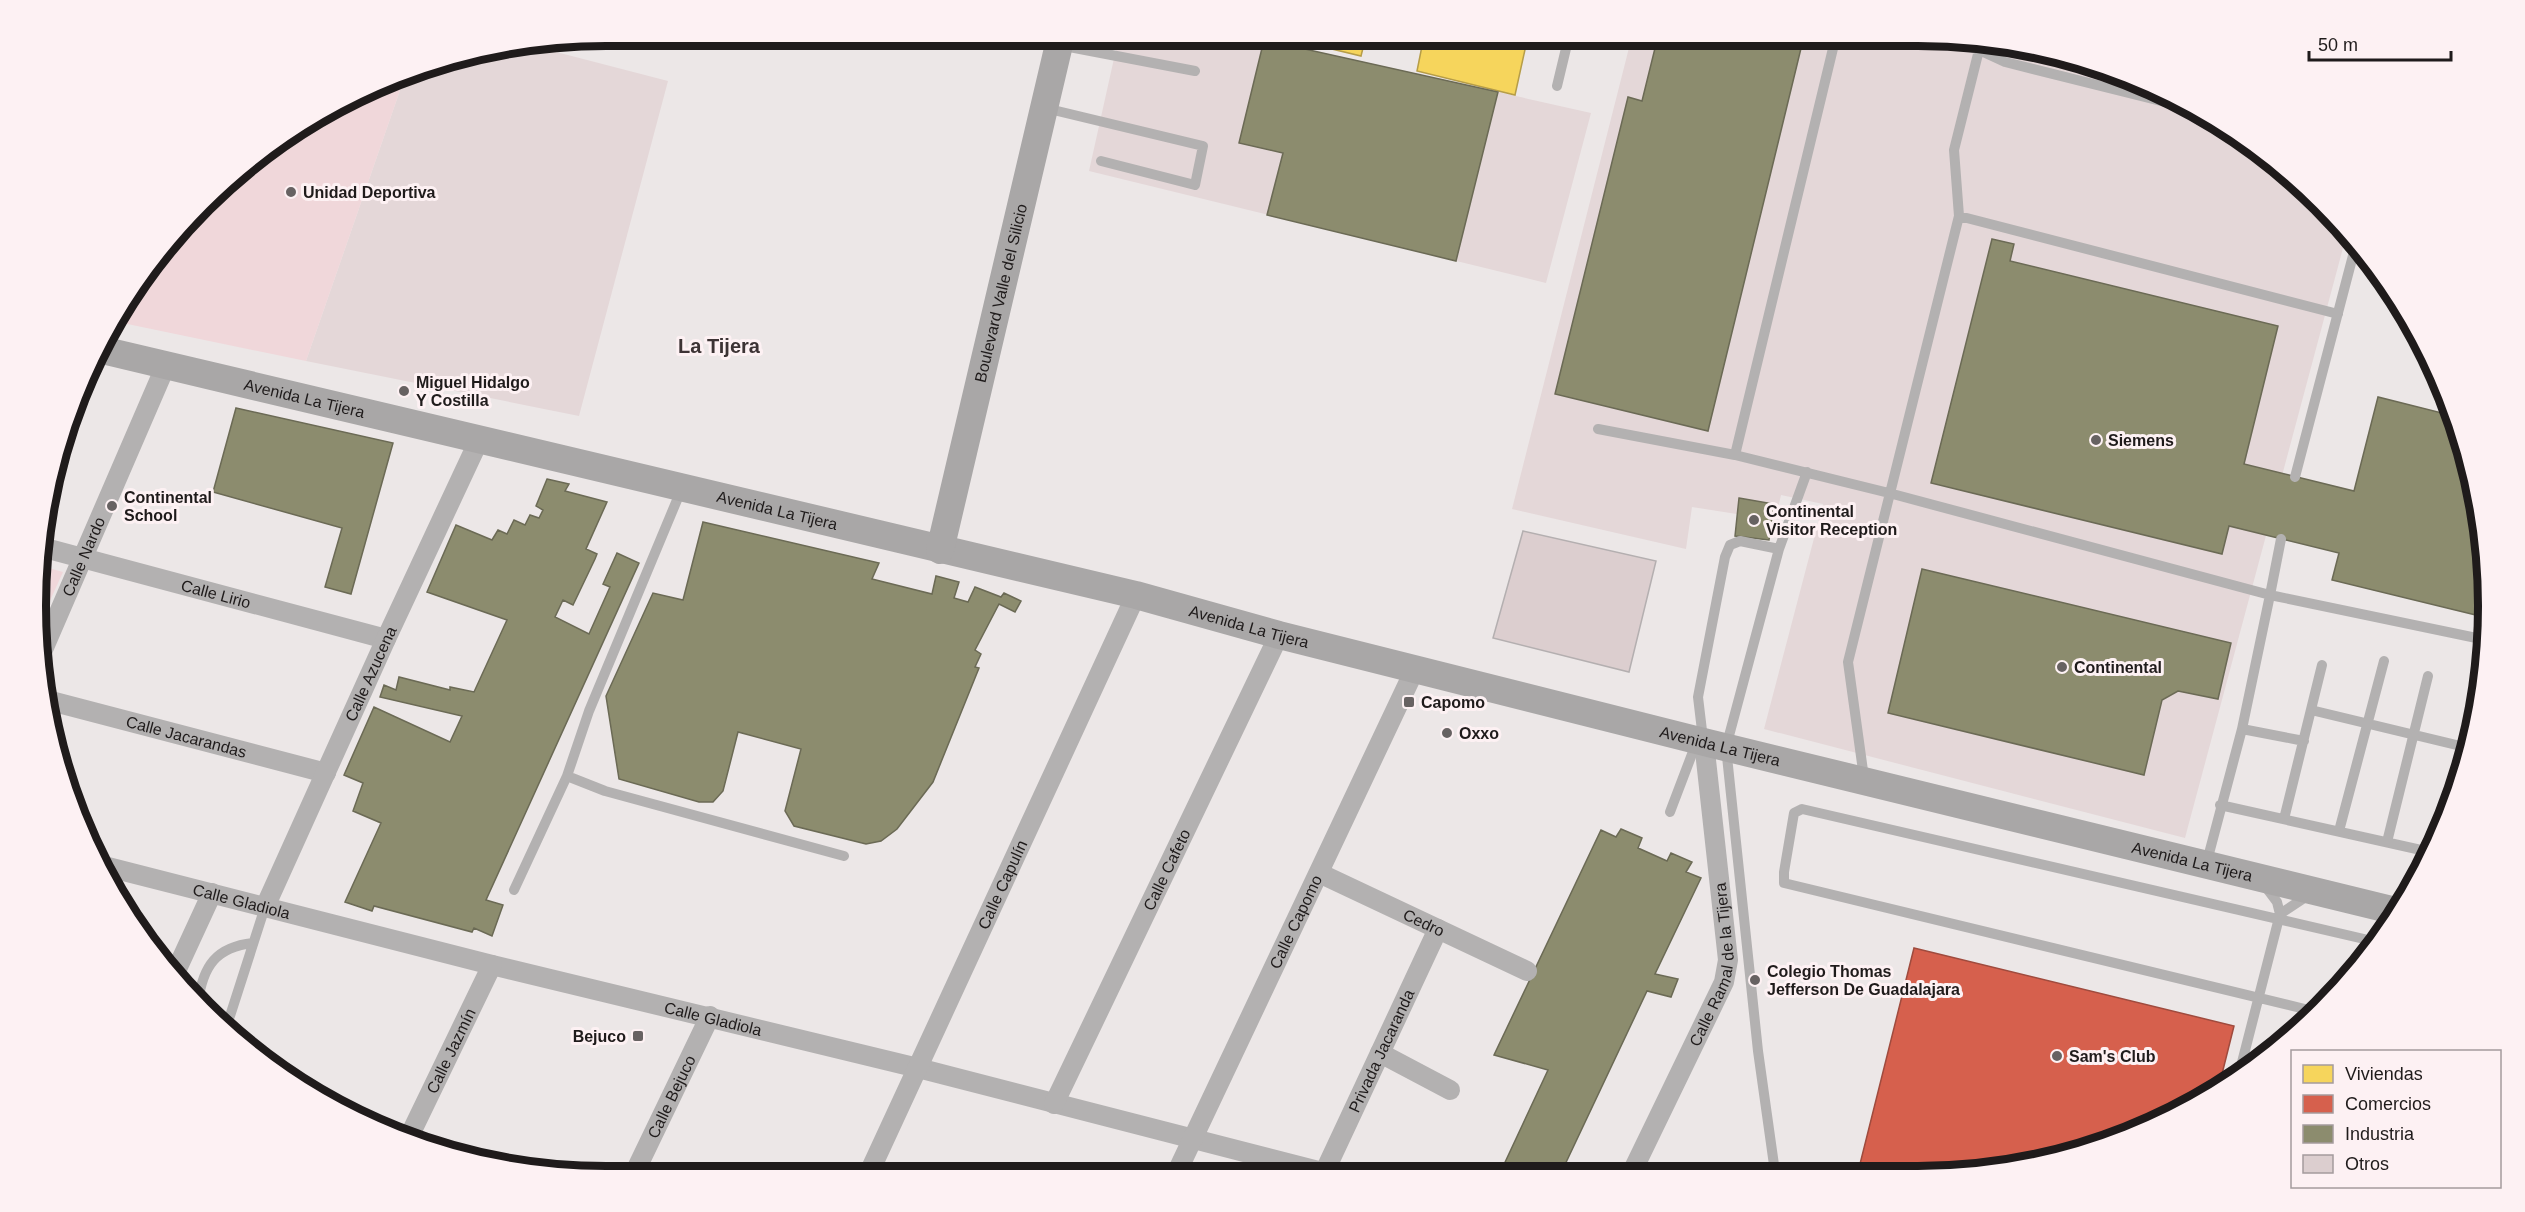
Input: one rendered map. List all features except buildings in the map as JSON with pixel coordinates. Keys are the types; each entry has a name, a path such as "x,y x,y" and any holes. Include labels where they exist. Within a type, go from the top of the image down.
{"main road":[{"name":"Boulevard Valle del Silicio","path":"940,550 1059,46"},
{"name":"Avenida La Tijera","path":"108,351 1136,595 1279,635 2322,893 2387,912"}],"street":[{"name":"Calle Nardo","path":"48,638 166,365"},
{"name":"Calle Azucena","path":"265,907 479,440"},
{"name":"Calle Lirio","path":"50,549 386,639"},
{"name":"Calle Capulín","path":"872,1166 1136,595"},
{"name":"Calle Cafeto","path":"1054,1104 1279,635"},
{"name":"Calle Capomo","path":"1180,1166 1415,669"},
{"name":"Calle Jacarandas","path":"55,702 326,773"},
{"name":"Calle Ramal de la Tijera","path":"1635,1166 1724,982 1728,960 1709,743"},
{"name":"Calle Gladiola","path":"112,868 492,965 918,1068 1298,1166"},
{"name":"Cedro","path":"1320,873 1527,971"},
{"path":"178,967 212,893"},
{"name":"Privada Jacaranda","path":"1328,1166 1438,928"},
{"name":"Calle Jazmín","path":"412,1131 492,965"},
{"name":"Calle Bejuco","path":"638,1166 710,1016"},
{"path":"1380,1053 1450,1090"}],"lane":[{"path":"1086,46 1196,71"},
{"path":"1557,86 1567,46"},
{"path":"1735,455 1834,46"},
{"path":"1865,781 1848,662 1959,216 1954,150 1979,50"},
{"path":"1987,51 2005,62 2162,102"},
{"path":"1044,108 1203,146 1195,185 1101,161"},
{"path":"1959,216 2338,314"},
{"path":"2295,477 2354,254"},
{"path":"1598,429 1735,455 1807,472 2270,595 2477,638"},
{"path":"1670,812 1709,743 1807,472"},
{"path":"514,890 567,776 589,711 682,488"},
{"path":"2206,865 2220,805 2242,729 2281,539"},
{"path":"1774,1166 1709,743 1698,697 1725,557 1730,545 1740,541 1779,549"},
{"path":"2339,831 2384,661"},
{"path":"2284,819 2322,665"},
{"path":"2387,842 2428,676"},
{"path":"2311,710 2460,745"},
{"path":"2242,729 2304,741"},
{"path":"567,776 605,791 844,856"},
{"path":"2220,805 2422,850"},
{"path":"2307,1010 1784,883 1794,813 1802,809 2280,916 2368,940"},
{"path":"2242,1063 2280,916 2277,902 2266,887 2252,876"},
{"path":"2280,916 2304,897 2322,893"},
{"path":"227,1018 230,1016 265,907"},
{"path":"199,991 213,961 231,946 253,944"}],"shaded area":[{"path":"1117,46 1293,46 1591,113 1546,283 1089,171"},
{"path":"1629,46 1919,46 1992,51 2064,66 2133,89 2199,121 2260,162 2288,185 2344,242 2185,838 1764,729 1823,504 1781,495 1775,520 1692,507 1686,549 1512,509"},
{"path":"548,50 668,81 579,416 306,361 402,85 426,76 497,57"},
{"name":"Unidad Deportiva","path":"402,85 306,361 123,323 162,265 185,237 237,185 265,162 326,121"},
{"path":"48,568 63,572 46,609"}],"place":[{"name":"Unidad Deportiva","path":"291,192"},
{"name":"Miguel Hidalgo Y Costilla","path":"404,391"},
{"name":"Siemens","path":"2096,440"},
{"name":"Continental School","path":"112,506"},
{"name":"Continental Visitor Reception","path":"1754,520"},
{"name":"Continental","path":"2062,667"},
{"name":"Capomo","path":"1409,702"},
{"name":"Oxxo","path":"1447,733"},
{"name":"Colegio Thomas Jefferson De Guadalajara","path":"1755,980"},
{"name":"Bejuco","path":"638,1036"},
{"name":"Sam's Club","path":"2057,1056"}],"district":[{"name":"La Tijera","path":"719,346"}]}
